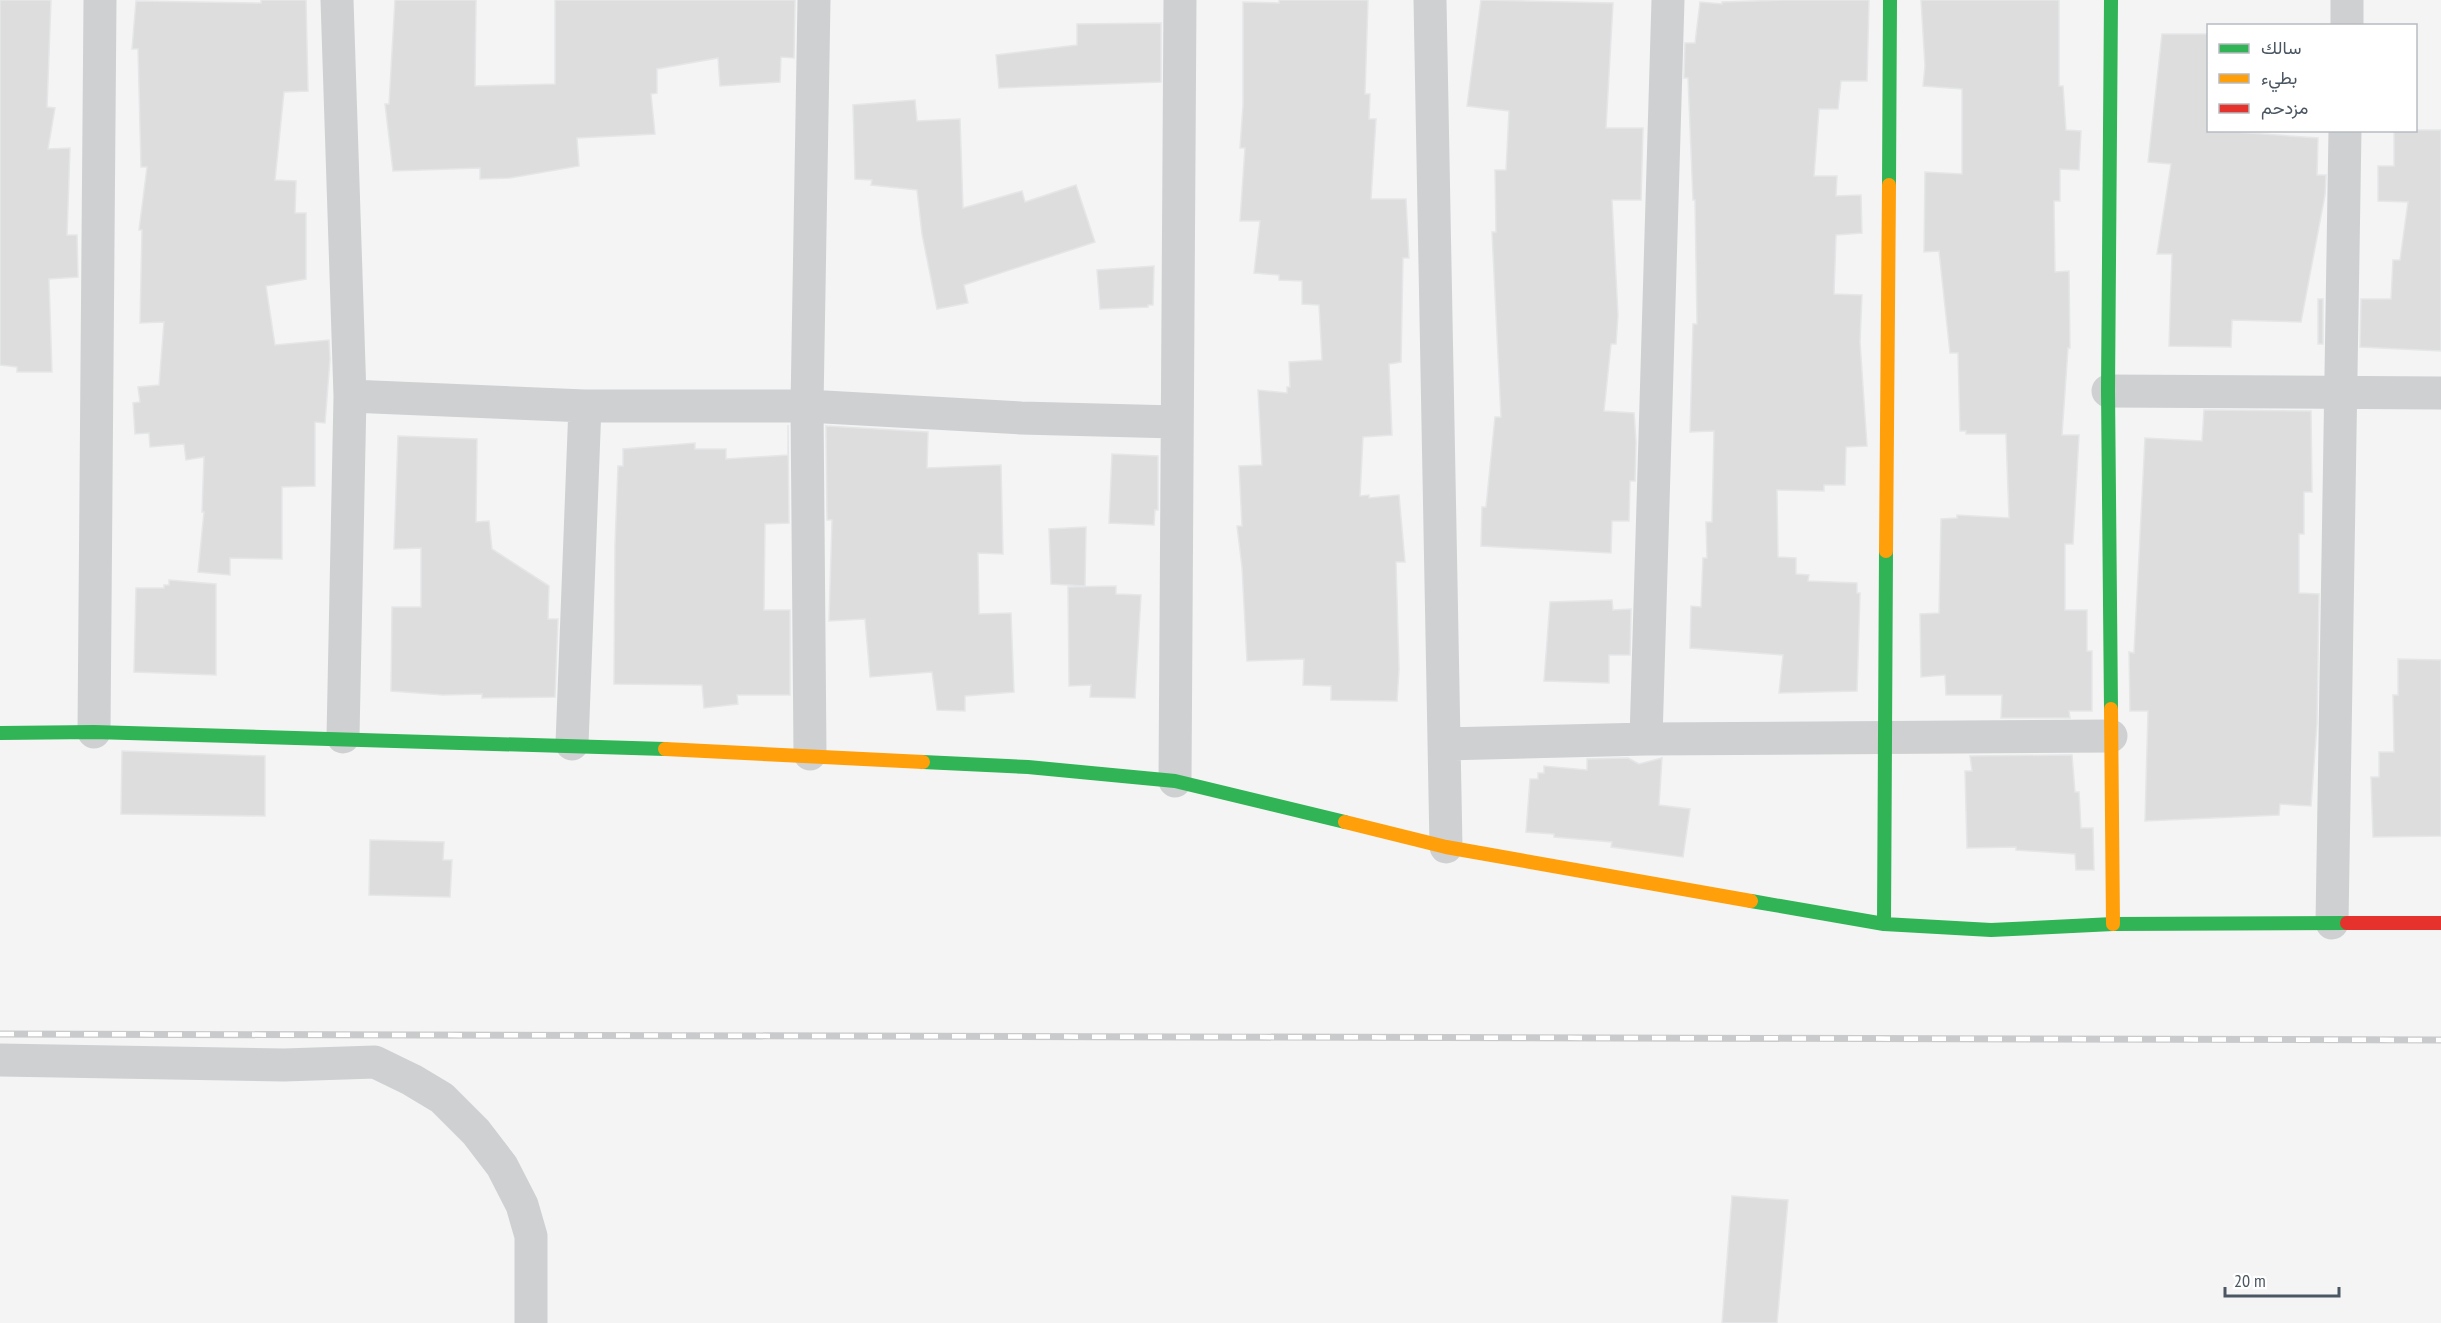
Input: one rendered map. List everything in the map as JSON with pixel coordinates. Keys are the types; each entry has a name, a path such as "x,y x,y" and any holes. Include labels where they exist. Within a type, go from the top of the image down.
{"street":[{"path":"94,732 100,0"},
{"path":"337,0 350,396 343,737"},
{"path":"810,754 807,406 814,0"},
{"path":"1175,781 1180,0"},
{"path":"1430,0 1446,847"},
{"path":"1646,739 1668,0"},
{"path":"1884,924 1890,0"},
{"path":"2111,0 2108,391 2113,924"},
{"path":"2347,0 2347,24"},
{"path":"2332,923 2344,132"},
{"path":"2108,391 2441,393"},
{"path":"350,396 585,406 807,406 1021,418 1176,423"},
{"path":"572,744 585,406"},
{"path":"0,733 94,732 572,744 810,754 1028,767 1175,781 1446,847 1884,924 1991,930 2113,924 2441,923"},
{"path":"1444,744 1646,739 2111,736"},
{"path":"0,1060 284,1065 375,1062 412,1080 442,1098 476,1132 502,1166 522,1205 531,1236 531,1323"}],"building":[{"path":"0,0 51,0 47,107 55,108 48,149 70,148 67,235 77,235 78,277 49,279 52,372 17,372 17,367 0,365"},
{"path":"261,0 306,0 308,91 284,92 275,180 296,181 295,213 306,213 306,279 266,286 275,345 329,340 330,359 325,423 315,422 315,486 282,487 282,559 230,558 230,575 198,572 204,512 202,512 204,457 186,460 184,444 150,447 149,433 135,434 133,403 140,402 138,387 159,385 164,322 140,323 142,230 139,230 147,167 141,167 138,49 132,49 136,1 261,3"},
{"path":"395,0 476,0 475,86 555,84 555,0 795,0 794,58 781,57 780,82 720,86 718,58 657,69 657,93 651,94 655,134 577,138 579,166 510,178 480,179 480,168 393,171 385,104 389,104"},
{"path":"1279,0 1368,0 1365,94 1370,94 1369,119 1376,119 1371,199 1406,199 1409,258 1403,258 1401,362 1389,364 1392,435 1363,437 1360,496 1369,495 1369,498 1399,495 1405,562 1396,562 1399,669 1397,701 1331,700 1331,686 1303,685 1304,659 1247,661 1242,567 1237,526 1242,526 1239,466 1262,465 1258,390 1287,393 1287,387 1290,387 1289,362 1322,360 1319,305 1302,304 1302,281 1279,280 1279,275 1254,273 1260,221 1240,221 1245,148 1240,148 1243,106 1243,2 1279,3"},
{"path":"1481,0 1613,3 1606,128 1643,128 1641,200 1612,200 1618,315 1616,344 1611,344 1604,411 1634,413 1636,442 1635,481 1630,481 1629,521 1612,521 1611,553 1481,546 1482,507 1486,507 1495,417 1501,417 1492,232 1496,232 1495,170 1506,170 1509,111 1467,106"},
{"path":"1869,0 1867,81 1841,81 1838,109 1819,109 1814,176 1837,176 1836,196 1861,195 1862,233 1836,235 1834,294 1862,295 1860,342 1867,446 1846,447 1845,485 1824,485 1824,491 1777,490 1778,557 1796,558 1796,574 1809,575 1808,581 1857,583 1857,593 1860,593 1857,691 1779,693 1783,655 1690,648 1691,606 1701,607 1703,558 1707,558 1706,522 1712,522 1714,431 1690,432 1693,324 1697,324 1695,200 1693,200 1688,78 1684,78 1685,43 1695,43 1700,2 1722,4 1722,2"},
{"path":"1921,0 2059,0 2059,86 2063,86 2066,130 2081,131 2079,170 2060,169 2060,201 2054,201 2055,272 2069,271 2070,348 2068,348 2062,435 2079,435 2073,544 2065,544 2065,610 2087,610 2087,651 2092,651 2092,711 2069,711 2070,718 2001,718 2002,695 1946,695 1945,675 1921,677 1920,614 1939,613 1941,519 1957,518 1957,515 2009,518 2006,434 1966,434 1966,431 1960,431 1958,353 1950,353 1939,251 1924,252 1925,172 1962,174 1962,89 1923,86 1925,66"},
{"path":"1161,23 1161,82 999,88 996,55 1077,45 1077,24"},
{"path":"2162,34 2207,34 2207,132 2318,138 2317,175 2326,175 2325,195 2301,322 2232,320 2231,347 2169,346 2172,254 2157,254 2171,164 2148,162"},
{"path":"915,100 917,121 960,119 963,208 1022,191 1025,202 1076,185 1095,242 964,285 968,303 937,309 922,234 917,190 871,185 872,180 855,179 853,105"},
{"path":"2441,130 2441,351 2360,347 2361,299 2391,299 2393,260 2400,260 2408,202 2378,201 2378,166 2394,166 2394,132"},
{"path":"1154,266 1153,305 1100,309 1097,270"},
{"path":"2318,299 2323,299 2323,344 2318,344"},
{"path":"2204,410 2311,411 2312,492 2304,492 2304,534 2299,534 2299,593 2319,594 2317,723 2311,806 2280,804 2279,815 2145,821 2148,711 2130,711 2129,652 2134,653 2145,438 2202,441"},
{"path":"788,425 789,523 765,524 764,610 790,610 790,695 737,695 738,704 704,708 702,685 614,684 618,466 623,466 623,449 695,443 695,449 726,449 726,459 788,455"},
{"path":"826,426 928,432 927,468 1001,465 1003,554 978,553 979,614 1011,613 1014,692 965,696 965,711 937,710 932,672 870,677 865,619 829,621 832,520 827,520"},
{"path":"398,436 477,439 476,522 489,521 492,549 549,586 548,619 558,619 555,697 482,698 482,694 443,695 391,691 392,607 421,607 421,548 394,549"},
{"path":"1112,454 1158,456 1158,510 1155,510 1154,525 1109,523"},
{"path":"1086,527 1085,586 1051,584 1049,529"},
{"path":"169,580 216,584 216,675 134,672 136,588 164,588 164,585 169,585"},
{"path":"1116,586 1116,594 1141,595 1135,698 1090,697 1091,685 1069,686 1068,587"},
{"path":"1612,600 1613,610 1631,609 1630,655 1609,655 1609,683 1544,681 1550,602"},
{"path":"2398,659 2441,660 2441,836 2373,837 2371,777 2379,777 2379,752 2394,752 2393,695 2398,695"},
{"path":"122,751 265,756 265,816 121,814"},
{"path":"2072,755 2075,792 2079,792 2081,828 2093,828 2094,870 2076,870 2075,854 2016,850 2016,847 1967,848 1965,771 1972,771 1970,756"},
{"path":"1628,758 1639,764 1662,758 1659,805 1690,809 1683,857 1611,847 1612,842 1526,832 1530,779 1538,779 1538,773 1544,773 1544,766 1587,770 1587,759"},
{"path":"370,840 444,842 443,860 452,860 450,897 369,895"},
{"path":"1732,1196 1788,1200 1777,1323 1722,1323"}],"railway":[{"path":"0,1034 2441,1040"}],"traffic: fast":[{"path":"1889,185 1890,0"},
{"path":"2111,0 2108,391 2111,709"},
{"path":"1884,924 1886,551"},
{"path":"0,733 94,732 665,749"},
{"path":"923,762 1028,767 1175,781 1345,822"},
{"path":"1751,901 1884,924 1991,930 2113,924 2347,923"}],"traffic: slow":[{"path":"1886,551 1889,185"},
{"path":"2111,709 2113,924"},
{"path":"665,749 923,762"},
{"path":"1345,822 1446,847 1751,901"}],"traffic: jam":[{"path":"2347,923 2441,923"}]}
